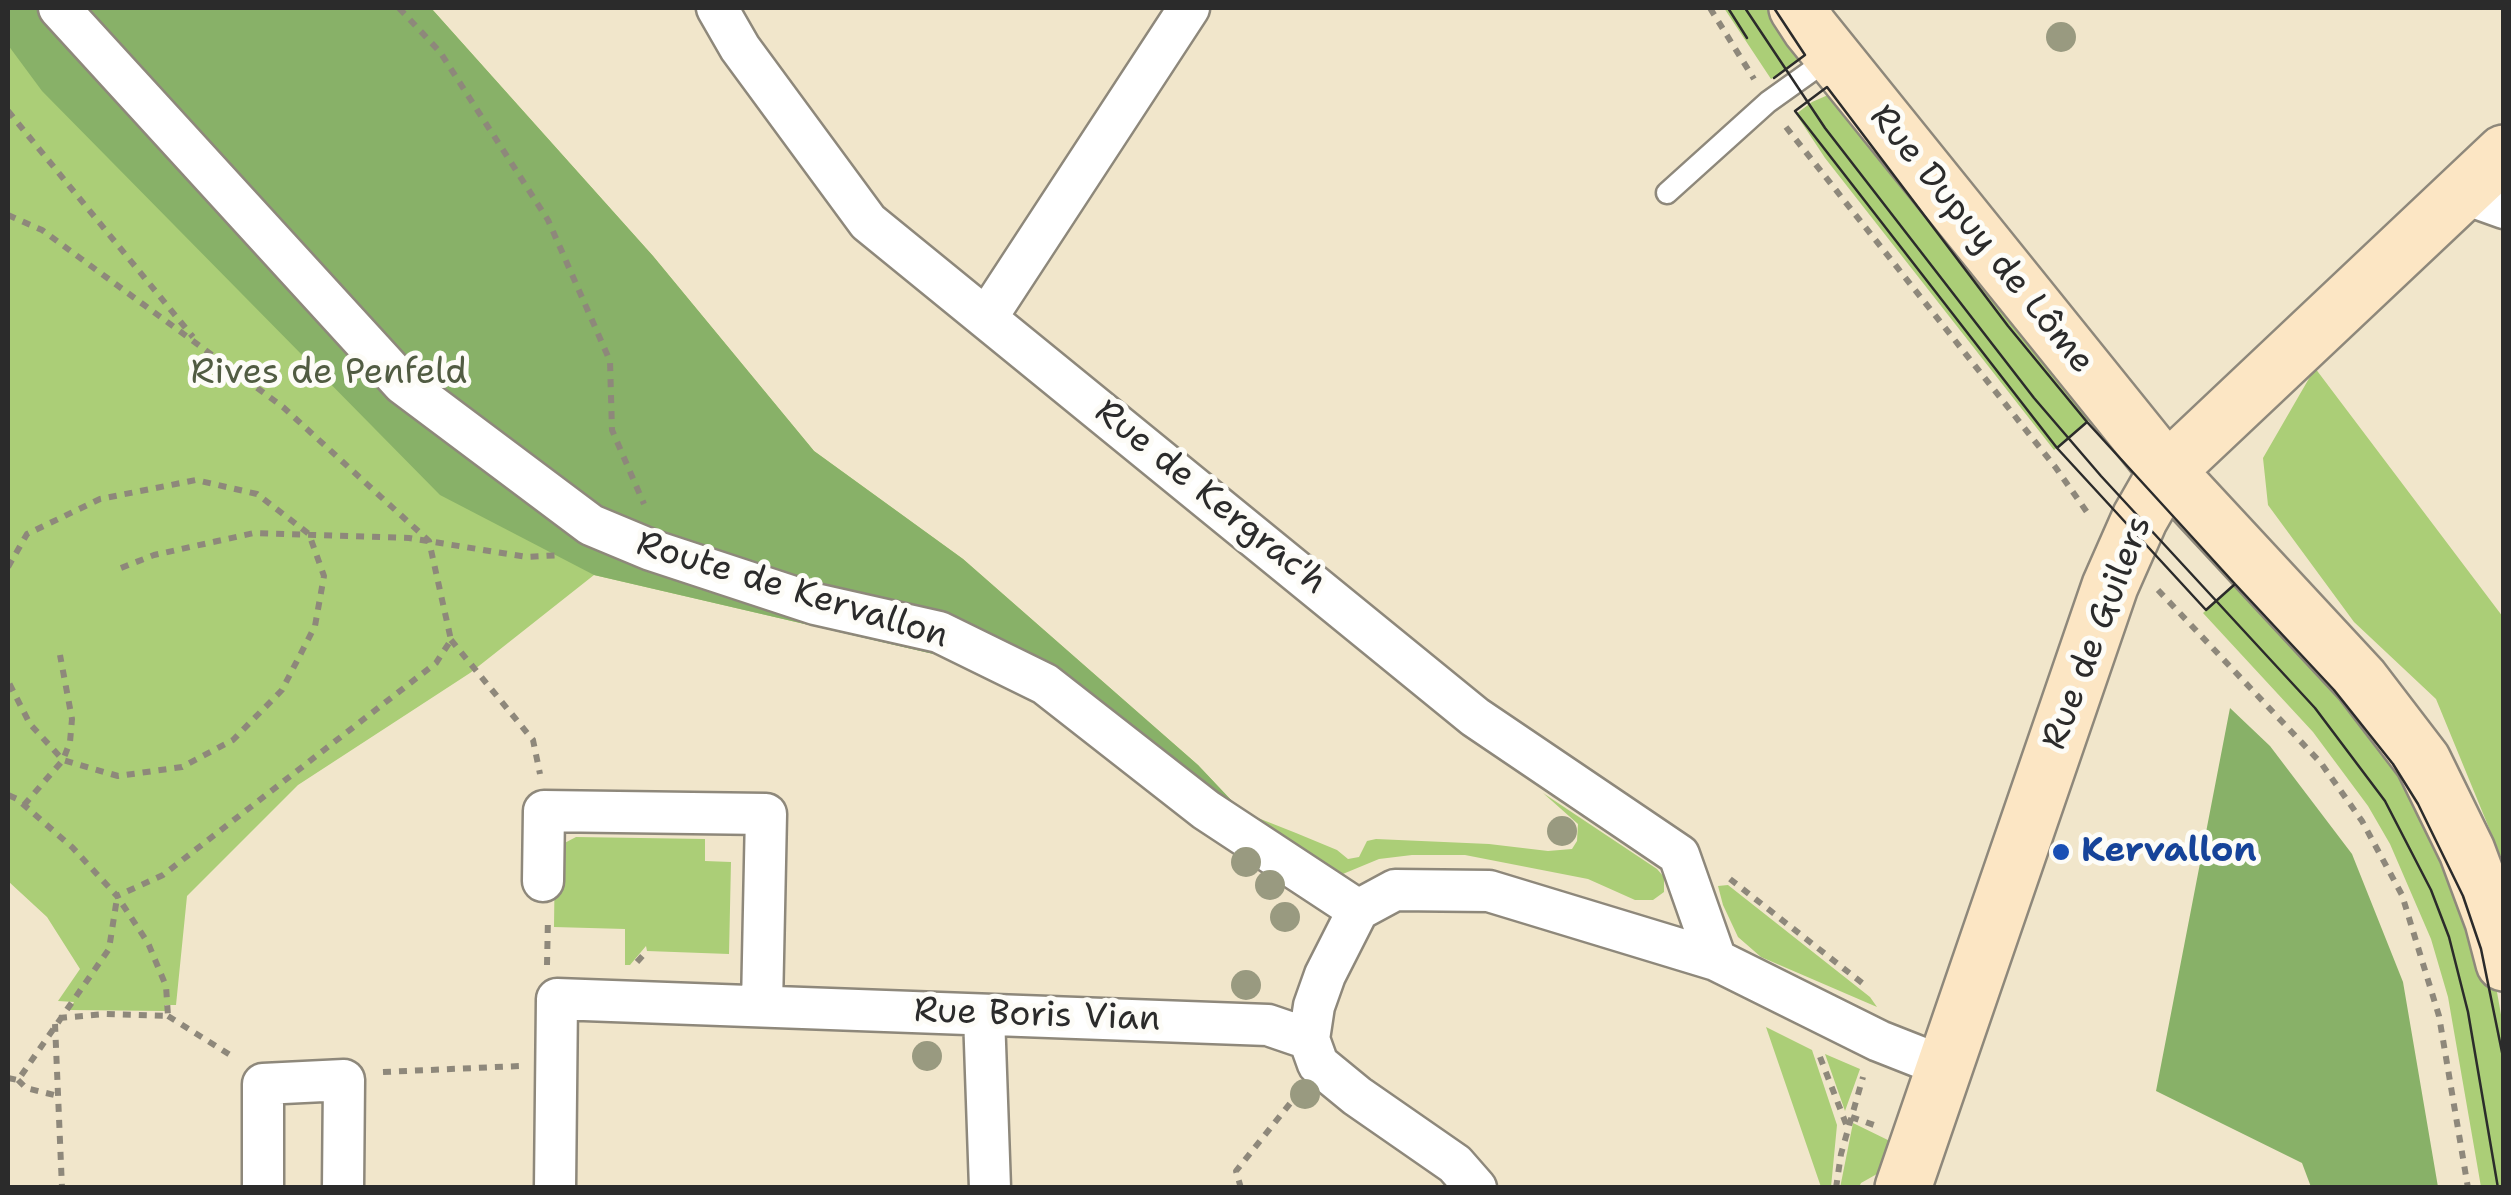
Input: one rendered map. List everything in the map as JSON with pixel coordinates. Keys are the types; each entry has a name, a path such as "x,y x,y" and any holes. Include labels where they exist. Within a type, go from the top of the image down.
{"street":[{"name":"Route de Kervallon","path":"59,8 402,384 591,525 651,550 815,604 938,632 1046,684 1206,810 1358,910"},
{"name":"Rue de Kergrac'h","path":"718,8 740,48 868,222 1475,716 1679,856"},
{"path":"987,317 1190,8"},
{"name":"Rue Dupuy de Lôme","path":"1797,8 2167,470 2361,680 2423,761 2467,851 2504,962"},
{"name":"Rue de Guilers","path":"1906,1185 2024,828 2110,586 2140,518 2167,470 2483,200 2504,153"},
{"path":"543,882 544,811 766,814 762,1006"},
{"path":"1679,856 1716,960"},
{"path":"1476,1188 1454,1164 1356,1096 1318,1064 1308,1039 1325,975 1358,910 1395,890 1489,890 1716,960 1879,1041 1945,1067"},
{"name":"Rue Boris Vian","path":"555,1188 558,999 1268,1025 1308,1039"},
{"path":"984,1015 990,1188"},
{"path":"264,1188 263,1084 344,1080 342,1188"}],"lane":[{"path":"1667,194 1768,102 1833,56"}],"path":[{"path":"399,8 440,52 548,220 610,362 612,430 642,494 651,550"},
{"path":"8,111 200,346"},
{"path":"8,215 42,230 283,407 429,541 451,640 533,740 544,811"},
{"path":"8,567 27,534 100,499 196,480 257,494 309,534 324,576 316,626 282,690 232,740 182,767 118,776 62,760 30,724 8,680"},
{"path":"121,568 235,536 309,534 429,541 526,557 562,555"},
{"path":"117,896 163,874 436,663 451,640"},
{"path":"24,805 62,760 70,742 72,719 60,654"},
{"path":"8,795 72,847 117,896 148,943 166,986 168,1016"},
{"path":"1679,856 1722,873 1876,993"},
{"path":"18,1080 108,948 117,896"},
{"path":"57,1021 106,1014 168,1016 240,1062"},
{"path":"57,1021 62,1188"},
{"path":"1836,1188 1866,1067 1879,1041"},
{"path":"1816,1045 1848,1131"},
{"path":"344,1080 352,1073 556,1068"},
{"path":"8,1078 18,1080 26,1088 58,1096"},
{"path":"1241,1188 1236,1171 1305,1083"}],"green space":[{"name":"Rives de Penfeld","path":"8,8 431,8 653,256 814,451 963,559 1198,765 1249,819 1253,816 1296,833 1337,850 1348,859 1359,857 1367,841 1376,839 1548,851 1572,849 1578,824 1543,793 1657,869 1664,877 1664,892 1653,900 1635,900 1588,879 1465,855 1379,859 1338,876 1227,843 985,666 594,575 470,673 298,785 187,896 176,1005 165,1005 165,1011 69,1010 74,1002 58,1001 80,969 47,917 8,881"},
{"path":"8,8 431,8 653,256 814,451 963,559 1198,765 1249,819 1227,843 985,666 594,575 440,495 42,91 8,45"},
{"path":"1724,8 1779,8 1799,52 1797,62 1771,79"},
{"path":"1828,95 1840,98 2093,417 2054,450 1825,158 1796,114"},
{"path":"2315,368 2503,617 2503,862 2436,699 2354,622 2268,505 2263,458"},
{"path":"2235,584 2379,719 2491,958 2503,1026 2503,1187 2481,1187 2448,997 2431,939 2390,844 2368,806 2313,732 2203,613"},
{"path":"2230,708 2270,746 2352,854 2403,982 2438,1187 2311,1187 2302,1163 2156,1091"},
{"path":"576,837 705,839 705,861 731,862 729,954 647,951 646,946 630,965 625,965 625,929 554,927 555,848"},
{"path":"1728,885 1870,997 1877,1007 1761,957 1738,937 1723,905 1718,886"},
{"path":"1766,1027 1812,1050 1837,1125 1831,1187 1821,1187"},
{"path":"1825,1054 1860,1069 1845,1111"},
{"path":"1853,1123 1894,1143 1884,1170 1859,1187 1840,1188"}],"tram line":[{"path":"1728,8 1747,38"},
{"path":"1745,8 1825,128 2034,398 2315,708 2385,801 2431,890 2449,937 2468,1012 2498,1188"},
{"path":"1774,8 1805,55 1774,78"},
{"path":"1827,87 2008,326 2087,422 2057,448 1795,111 1827,87"},
{"path":"2087,422 2235,584 2206,610 2057,448 2087,422"},
{"path":"2206,610 2235,584 2334,690 2393,764 2418,804 2463,896 2481,949 2504,1062"}],"place":[{"name":"Kervallon","path":"2061,852"}]}
